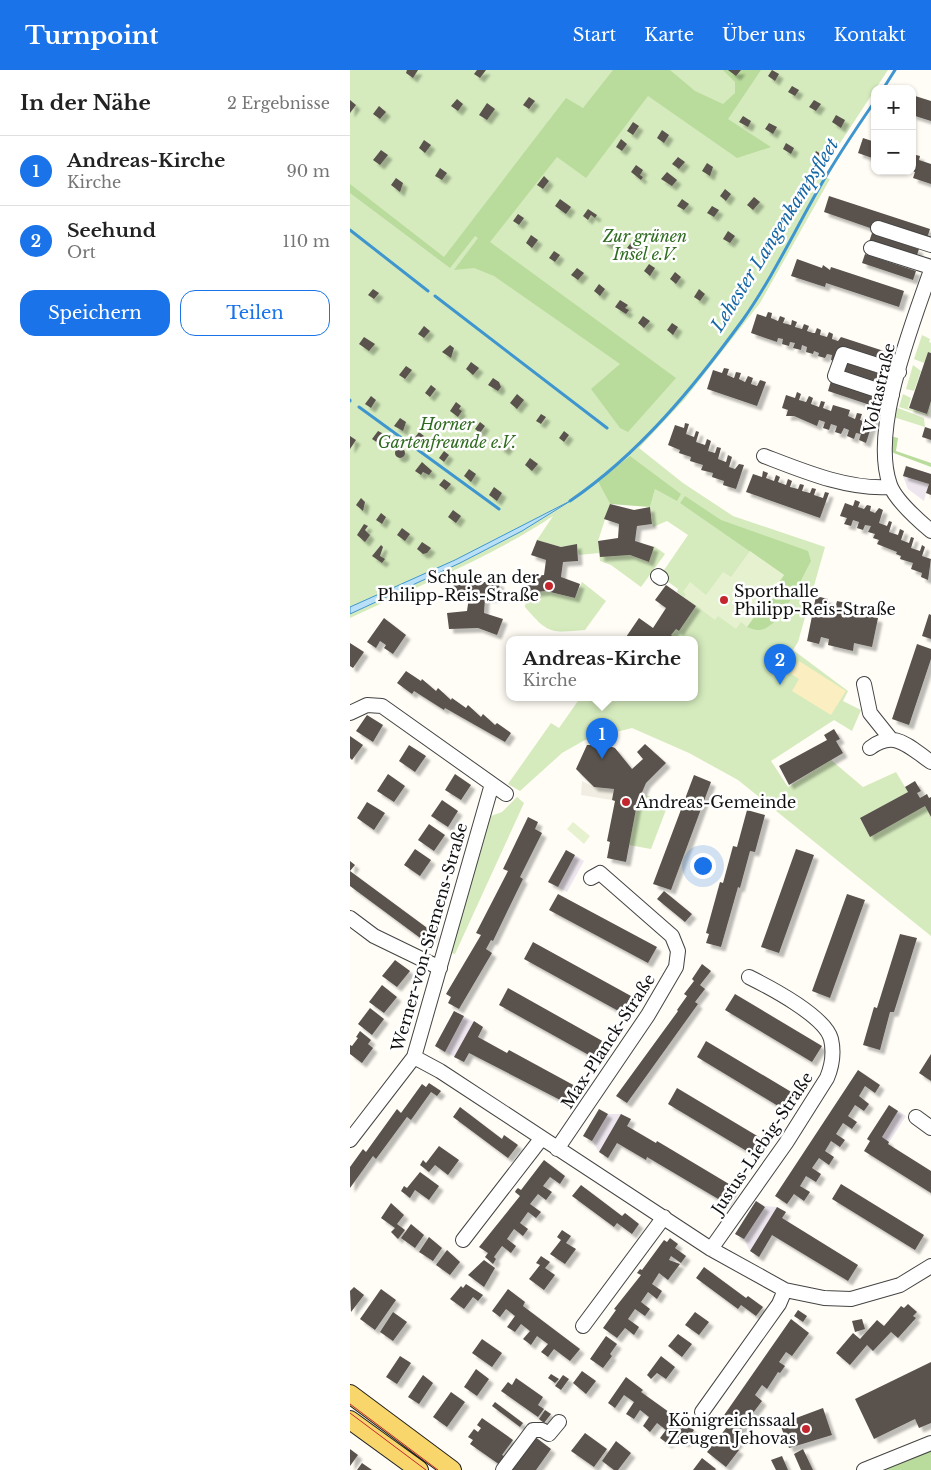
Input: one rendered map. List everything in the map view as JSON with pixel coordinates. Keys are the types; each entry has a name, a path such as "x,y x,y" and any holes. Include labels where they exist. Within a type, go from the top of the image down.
{"main road":[{"path":"350,1394 452,1470"},
{"path":"350,1420 419,1470"}],"street":[{"path":"878,228 931,245"},
{"path":"871,248 931,269"},
{"name":"Voltastraße","path":"931,269 892,396 884,435 884,455 890,487 913,516 931,530"},
{"path":"892,396 835,376 842,354 899,372"},
{"path":"764,456 814,474 873,488 890,487"},
{"path":"864,684 870,713 890,738"},
{"path":"350,713 367,705 382,706 506,794"},
{"path":"870,748 883,739 890,738 902,742 931,762"},
{"name":"Werner-von-Siemens-Straße","path":"350,1140 414,1058 492,784"},
{"name":"Max-Planck-Straße","path":"557,1149 648,1016 676,967 678,951 672,936 600,872 591,878"},
{"path":"350,918 374,936 440,968"},
{"name":"Justus-Liebig-Straße","path":"711,1249 786,1143 827,1078 831,1066 831,1037 826,1030 796,1002 748,977"},
{"path":"414,1058 440,1071 711,1249 785,1290 824,1298 857,1298 900,1285 931,1266"},
{"path":"916,1117 931,1128"},
{"path":"462,1240 541,1139"},
{"path":"583,1326 664,1217"},
{"path":"702,1412 779,1304 785,1290"},
{"path":"504,1470 533,1430 542,1430 549,1434 559,1422"},
{"path":"864,1470 931,1443"}],"shaded area":[{"path":"906,466 931,474 924,501 908,489 903,476"},
{"path":"582,781 594,787 614,789 612,800 581,795"},
{"path":"566,850 584,861 567,892 548,882"},
{"path":"454,1011 483,1027 464,1062 435,1046"},
{"path":"889,1105 906,1116 884,1150 867,1139"},
{"path":"599,1109 608,1114 621,1114 631,1119 608,1158 599,1152 592,1141 583,1136"},
{"path":"756,1201 765,1206 777,1207 786,1212 759,1257 750,1251 744,1239 735,1234"}],"green space":[{"path":"350,70 888,70 878,85 871,85 871,96 819,175 830,179 760,303 684,400 639,448 683,483 733,516 825,547 798,642 793,650 848,691 843,701 861,710 852,731 834,720 771,761 788,787 831,760 863,787 896,772 908,792 860,819 870,836 925,806 931,817 931,936 738,780 689,753 632,728 585,740 562,753 520,791 508,784 551,723 559,728 578,701 698,701 698,636 671,635 676,629 679,631 696,606 677,592 678,589 660,576 688,535 667,521 653,527 650,507 655,488 600,483 610,504 598,541 600,556 630,555 649,562 654,546 665,554 641,587 611,565 600,561 599,553 579,555 576,545 561,547 537,540 553,516 504,545 428,583 350,618"},
{"path":"613,70 670,70 695,91 723,104 735,93 735,82 723,70 761,70 728,119 771,147 737,158 648,96 586,178 557,157 490,242 676,378 628,432 620,428 591,389 620,364 494,276 474,268 454,270 478,238 475,236 450,268 350,193 350,184 444,257 566,98 583,108"},
{"path":"922,335 930,339 929,342 931,343 931,353 928,352 924,363 914,359"},
{"path":"913,365 921,371 914,391 906,389"},
{"path":"903,394 911,398 908,408 926,414 931,402 928,416 899,407"},
{"path":"890,405 924,418 925,427 887,415"},
{"path":"890,436 898,438 896,451 931,463 931,467 891,452"},
{"path":"630,456 681,494 677,501 655,489 650,507 610,504 598,481"},
{"path":"685,496 721,520 808,551 811,561 796,590 782,613 766,628 758,630 747,627 784,575 680,503"},
{"name":"Sporthalle Philipp-Reis-Straße","path":"750,551 784,575 747,627 741,622 736,629 718,616 715,620 684,597 686,594 683,592 690,582 706,595 723,572 731,577"},
{"path":"582,582 606,601 585,630 551,630 539,622 525,607 526,593 546,591 575,598"},
{"path":"642,794 669,802 651,849 629,845 637,804"},
{"path":"517,797 524,803 455,954 451,953 491,816 502,812"},
{"path":"573,822 590,836 584,844 567,829"},
{"path":"931,1448 931,1470 873,1470"}],"sand":[{"path":"799,661 846,691 831,715 792,691 799,679 791,674"}],"water":[{"path":"572,500 522,531 460,563 350,614 350,607 455,560"}],"building":[{"path":"407,70 418,70 413,78 406,73"},
{"path":"477,70 486,70 480,78 474,74"},
{"path":"728,70 741,70 736,76"},
{"path":"772,70 779,74 775,81 768,76"},
{"path":"792,86 799,90 795,96 788,92"},
{"path":"916,96 931,101 931,121 916,116"},
{"path":"529,97 535,101 529,109 523,105"},
{"path":"457,99 463,104 458,111 451,106"},
{"path":"350,100 356,105 350,113"},
{"path":"814,100 821,104 816,111 809,107"},
{"path":"487,103 495,109 487,120 479,115"},
{"path":"379,106 386,112 380,119 373,114"},
{"path":"836,115 845,120 841,128 832,122"},
{"path":"743,116 751,121 748,127 739,122"},
{"path":"633,122 639,126 633,135 627,131"},
{"path":"769,123 777,127 773,134 765,129"},
{"path":"662,130 669,135 664,143 657,138"},
{"path":"863,138 871,141 871,158 858,153"},
{"path":"621,139 627,144 622,151 616,147"},
{"path":"424,140 431,145 425,153 419,148"},
{"path":"786,143 794,148 791,154 783,149"},
{"path":"381,150 388,155 380,165 373,160"},
{"path":"816,151 824,156 820,163 812,158"},
{"path":"916,155 920,156 919,160 931,164 931,184 913,178 916,175"},
{"path":"678,157 685,162 679,169 672,164"},
{"path":"707,163 713,167 710,176 702,171"},
{"path":"636,165 643,170 640,175 643,177 641,180 631,172"},
{"path":"440,168 447,173 442,180 435,176"},
{"path":"667,172 677,180 672,186 661,179"},
{"path":"544,176 549,181 543,189 537,185"},
{"path":"396,178 403,183 400,192 391,185"},
{"path":"725,189 731,194 726,201 720,196"},
{"path":"829,196 930,229 927,238 876,221 873,229 824,212"},
{"path":"754,197 760,202 753,210 747,205"},
{"path":"560,199 571,207 566,214 555,206"},
{"path":"682,199 689,204 684,210 677,206"},
{"path":"712,206 719,210 714,217 707,213"},
{"path":"588,209 597,215 595,218 591,215 588,220 583,216"},
{"path":"518,214 524,218 519,225 513,221"},
{"path":"728,231 735,236 730,243 723,239"},
{"path":"606,233 613,238 608,245 601,240"},
{"path":"872,233 919,249 916,258 869,242"},
{"path":"531,235 538,240 532,248 526,243"},
{"path":"632,241 640,247 636,254 627,248"},
{"path":"554,251 560,255 555,262 549,258"},
{"path":"865,254 916,271 913,280 862,263"},
{"path":"797,259 822,268 823,265 830,270 831,267 904,291 899,307 826,283 825,287 791,276"},
{"path":"649,264 655,268 650,276 644,271"},
{"path":"577,268 584,273 578,280 571,275"},
{"path":"675,272 681,277 676,284 670,279"},
{"path":"599,284 605,289 600,296 594,291"},
{"path":"373,289 379,293 374,299 368,295"},
{"path":"699,289 705,294 700,301 694,297"},
{"path":"620,300 628,305 625,308 629,310 626,314 615,307"},
{"path":"768,312 772,313 771,318 778,321 780,316 785,318 783,323 791,325 792,320 797,322 795,327 802,329 804,324 809,326 807,331 815,333 817,328 821,330 820,335 827,337 829,332 833,334 832,339 838,341 841,337 893,354 889,364 842,348 837,362 831,360 832,355 827,354 825,358 818,356 819,353 814,351 813,354 806,352 807,347 802,345 801,350 793,348 795,343 790,342 789,346 782,344 783,339 778,338 777,342 751,333 757,314 766,317"},
{"path":"643,316 650,321 644,328 638,323"},
{"path":"672,323 678,327 673,335 667,330"},
{"path":"424,326 430,331 424,338 418,334"},
{"path":"364,337 375,344 369,351 359,344"},
{"path":"450,345 454,348 451,358 442,352"},
{"path":"928,352 931,353 931,401 927,414 909,408"},
{"path":"843,361 886,376 882,386 840,371"},
{"path":"471,362 479,368 473,375 466,369"},
{"path":"406,366 412,370 405,379 399,375"},
{"path":"724,368 729,369 727,375 734,378 736,372 741,373 739,379 745,382 748,376 753,378 751,384 757,386 760,380 766,382 757,406 707,389 713,370 722,373"},
{"path":"493,378 499,382 501,387 498,391 488,385"},
{"path":"831,381 879,397 876,407 828,391"},
{"path":"431,385 436,389 430,397 425,393"},
{"path":"797,392 801,394 799,400 806,402 809,396 813,398 811,404 819,407 821,401 825,402 823,408 831,411 833,405 850,410 848,416 855,419 857,413 862,414 860,420 868,423 869,417 874,418 866,443 859,440 861,434 856,433 854,439 847,436 849,430 844,428 841,434 835,432 837,426 831,424 829,430 823,428 825,422 819,420 817,426 794,416 786,416 788,410 782,408 786,395 795,398"},
{"path":"517,394 524,400 517,409 510,403"},
{"path":"371,396 376,400 371,408 365,404"},
{"path":"456,402 461,406 459,409 462,411 458,417 450,411"},
{"path":"541,414 546,417 541,424 536,421"},
{"path":"400,418 406,422 403,431 394,426"},
{"path":"480,422 485,426 480,433 475,429"},
{"path":"685,423 689,424 686,434 694,437 696,431 699,432 696,442 705,445 707,439 711,441 708,451 715,453 717,447 721,448 718,459 726,462 728,455 732,457 729,467 735,469 739,464 744,465 736,489 723,485 724,481 712,477 713,473 701,470 703,465 690,461 691,457 679,453 680,450 668,445 675,425 684,428"},
{"path":"925,427 931,429 931,440 922,437"},
{"path":"378,431 384,434 378,443 372,439"},
{"path":"564,431 569,435 564,442 559,438"},
{"path":"419,432 424,436 422,440 425,442 422,446 413,440"},
{"path":"350,436 356,440 350,449"},
{"path":"504,440 510,444 505,451 499,447"},
{"path":"400,448 405,453 400,458 395,453"},
{"path":"444,451 449,455 444,462 439,458"},
{"path":"530,458 538,464 532,471 525,465"},
{"path":"422,462 432,471 429,475 423,472 421,475 415,471"},
{"path":"906,466 931,474 931,495 926,493 929,484 903,476"},
{"path":"469,469 476,474 471,482 464,476"},
{"path":"763,471 768,473 766,478 774,481 776,475 780,477 778,482 786,485 788,479 792,481 790,487 798,489 800,484 804,485 802,491 810,493 812,488 816,489 814,495 823,498 825,492 829,493 820,518 746,492 753,474 762,477"},
{"path":"444,479 451,484 446,490 439,485"},
{"path":"494,487 502,493 497,501 489,495"},
{"path":"361,498 365,502 363,511 356,505"},
{"path":"855,500 860,502 858,507 864,509 867,505 871,506 870,511 875,513 879,508 883,510 879,523 887,526 889,521 892,522 889,532 898,535 900,529 904,531 901,540 909,543 911,537 914,538 911,548 920,551 922,545 925,547 922,556 931,559 928,580 921,577 922,573 911,569 913,563 900,559 901,556 896,554 897,552 877,544 879,540 873,538 875,534 868,532 871,526 865,525 863,530 857,528 859,522 853,520 851,526 844,524 847,518 840,516 845,503 853,506"},
{"path":"610,504 634,510 650,507 652,524 637,526 635,541 654,547 649,562 630,555 600,557 598,541 618,538 619,524 604,519"},
{"path":"453,510 461,516 456,523 448,517"},
{"path":"381,513 386,517 382,524 376,520"},
{"path":"364,524 368,526 365,530 370,535 365,542 357,535"},
{"path":"402,528 410,534 405,541 397,535"},
{"path":"537,540 561,547 577,544 578,561 563,562 561,577 580,584 575,598 546,591 526,593 525,577 544,575 546,560 531,555"},
{"path":"422,542 431,548 427,553 423,554 417,549"},
{"path":"381,545 383,547 380,556 385,559 382,563 372,556"},
{"path":"458,576 474,582 499,582 500,597 485,598 484,613 503,619 497,635 478,628 449,629 447,613 467,611 469,597 451,591"},
{"path":"666,585 696,606 679,631 676,629 671,635 673,636 627,636 639,618 653,628 666,608 655,600"},
{"path":"816,596 828,599 827,607 835,609 837,601 867,607 865,615 878,618 872,647 854,643 853,651 828,645 829,639 821,637 819,644 807,641"},
{"path":"929,614 931,615 931,639 922,636"},
{"path":"384,618 406,635 393,654 384,648 386,645 380,641 376,648 367,642"},
{"path":"350,643 364,652 353,668 350,666"},
{"path":"917,644 931,649 931,659 909,725 892,719"},
{"path":"406,671 421,681 422,679 436,691 438,688 451,700 452,698 466,708 468,705 481,717 483,714 495,725 497,723 511,733 505,742 445,708 444,710 414,691 412,694 397,683"},
{"path":"367,715 383,725 373,742 356,731"},
{"path":"834,729 840,739 836,741 843,753 789,785 779,766 827,740 824,735"},
{"path":"350,736 363,745 352,760 350,758"},
{"path":"645,744 666,763 646,783 637,804 626,862 607,858 610,842 607,841 615,801 612,800 614,789 594,787 576,769 587,745 607,745 615,748 632,769 643,759 637,752"},
{"path":"409,745 426,756 415,772 399,761"},
{"path":"388,774 405,786 394,802 377,791"},
{"path":"455,774 471,785 461,800 445,790"},
{"path":"694,775 711,782 671,890 653,884"},
{"path":"915,781 921,791 917,793 920,798 927,794 929,798 931,797 931,817 925,806 870,837 860,818 908,792 905,787"},
{"path":"442,800 458,811 448,827 431,816"},
{"path":"367,802 385,813 374,830 357,818"},
{"path":"747,810 765,815 755,852 750,851 740,888 738,887 721,947 706,943 709,934 706,933 720,882 723,883 733,846 737,847"},
{"path":"528,817 538,822 535,829 542,833 520,877 523,879 493,941 491,940 486,949 492,953 459,1009 448,1003 451,997 446,994 481,935 476,933 508,871 503,869"},
{"path":"429,824 445,835 434,851 418,840"},
{"path":"415,849 431,860 420,876 404,865"},
{"path":"796,849 814,855 779,953 761,947"},
{"path":"566,850 575,855 558,887 548,882"},
{"path":"350,861 355,865 350,871"},
{"path":"350,871 434,933 427,943 350,886"},
{"path":"664,891 692,914 685,922 657,899"},
{"path":"558,894 657,947 648,963 549,910"},
{"path":"847,894 865,900 830,998 812,991"},
{"path":"900,934 917,938 894,1012 890,1012 880,1050 863,1045 874,1007 877,1008"},
{"path":"533,942 631,996 622,1013 524,959"},
{"path":"395,960 410,971 397,987 382,976"},
{"path":"702,964 711,971 700,985 705,989 695,1002 698,1004 627,1103 616,1096 678,1011 687,996 684,994 694,981 692,979"},
{"path":"382,985 397,997 384,1013 369,1002"},
{"path":"508,988 606,1043 596,1059 499,1005"},
{"path":"735,994 822,1046 812,1062 725,1010"},
{"path":"370,1008 384,1019 372,1035 358,1024"},
{"path":"454,1011 464,1016 445,1052 435,1046"},
{"path":"474,1021 483,1027 478,1037 507,1053 509,1050 577,1087 568,1104 469,1053 464,1062 454,1057"},
{"path":"360,1031 371,1040 368,1044 373,1048 362,1063 350,1054 350,1045 352,1046 358,1038 356,1037"},
{"path":"706,1041 793,1093 783,1109 697,1057"},
{"path":"931,1054 931,1081 919,1073"},
{"path":"858,1070 880,1085 875,1093 865,1086 859,1096 869,1104 864,1111 855,1105 848,1116 857,1122 852,1129 843,1123 836,1134 845,1140 840,1147 831,1141 825,1151 834,1157 829,1165 819,1158 812,1168 821,1174 816,1182 806,1176 800,1186 810,1192 804,1201 794,1194 787,1204 775,1196"},
{"path":"429,1083 441,1091 437,1096 431,1092 411,1120 407,1117 376,1159 373,1156 350,1188 350,1167 363,1149 366,1152 397,1109 401,1113 422,1084 426,1087"},
{"path":"677,1088 764,1140 755,1156 668,1104"},
{"path":"889,1105 898,1111 882,1137 889,1142 888,1144 931,1171 931,1193 864,1151 870,1141 867,1139"},
{"path":"460,1107 502,1139 504,1135 518,1145 508,1158 453,1117"},
{"path":"599,1109 608,1114 592,1141 583,1136"},
{"path":"621,1114 631,1119 627,1126 656,1143 657,1141 734,1187 725,1203 647,1157 646,1160 617,1143 608,1158 599,1152"},
{"path":"439,1146 459,1160 448,1175 435,1165 429,1172 420,1165 423,1160 426,1163"},
{"path":"544,1160 565,1176 560,1184 550,1177 543,1186 552,1192 546,1200 538,1194 530,1204 541,1212 536,1218 528,1212 520,1223 528,1229 523,1236 514,1229 507,1239 516,1246 511,1253 502,1246 494,1257 496,1259 493,1264 485,1257 488,1253 479,1247 520,1196 515,1192 516,1190 518,1188 521,1190"},
{"path":"420,1172 439,1186 429,1200 415,1190 410,1198 401,1191 404,1186 407,1188"},
{"path":"841,1184 924,1235 915,1250 832,1199"},
{"path":"581,1185 622,1216 625,1213 639,1224 632,1234 617,1223 614,1227 572,1196"},
{"path":"756,1201 765,1207 744,1239 735,1234"},
{"path":"391,1203 404,1215 397,1224 405,1230 398,1239 391,1232 395,1228 381,1218"},
{"path":"777,1207 786,1212 782,1218 858,1265 848,1281 772,1235 759,1257 750,1251"},
{"path":"411,1224 424,1235 415,1248 401,1238"},
{"path":"562,1230 571,1236 566,1243 576,1249 565,1264 550,1254 561,1240 557,1237"},
{"path":"429,1237 442,1248 433,1261 419,1252"},
{"path":"670,1238 678,1244 675,1248 686,1256 681,1263 671,1256 669,1260 680,1264 668,1280 659,1273 652,1284 662,1291 657,1299 648,1292 641,1302 650,1309 645,1316 635,1309 628,1319 639,1327 634,1335 625,1328 617,1338 603,1328 616,1310 614,1309 641,1275 637,1273 640,1269 642,1270 664,1240 667,1242"},
{"path":"447,1250 460,1262 450,1275 436,1265"},
{"path":"541,1256 550,1262 545,1268 555,1275 544,1290 529,1279 540,1265 536,1263"},
{"path":"484,1260 495,1268 484,1287 468,1275"},
{"path":"704,1267 746,1298 748,1296 763,1307 756,1316 741,1305 738,1309 696,1278"},
{"path":"466,1284 483,1295 478,1301 473,1297 464,1309 450,1299 461,1286 463,1288"},
{"path":"354,1287 364,1295 351,1312 350,1291"},
{"path":"381,1289 396,1300 375,1330 360,1319"},
{"path":"508,1289 525,1302 523,1306 580,1349 570,1361 554,1349 548,1357 541,1352 548,1344 537,1336 531,1345 523,1339 530,1331 521,1324 515,1332 507,1327 515,1316 506,1309 500,1317 492,1311"},
{"path":"908,1304 917,1312 913,1316 916,1318 898,1338 891,1332 873,1351 867,1345 850,1365 836,1353 853,1333 860,1339 877,1320 884,1326 901,1306 904,1308"},
{"path":"798,1310 807,1316 803,1322 794,1316"},
{"path":"393,1312 407,1322 393,1341 380,1332"},
{"path":"695,1312 709,1322 699,1335 685,1325"},
{"path":"791,1319 809,1333 792,1356 786,1352 779,1362 785,1366 780,1373 778,1372 767,1389 762,1385 755,1395 762,1401 734,1438 739,1441 734,1447 739,1450 726,1467 707,1452 727,1427 720,1421"},
{"path":"862,1319 865,1329 855,1332 852,1321"},
{"path":"678,1334 692,1344 682,1357 668,1346"},
{"path":"606,1336 617,1344 610,1354 612,1356 603,1368 590,1359"},
{"path":"482,1339 502,1353 492,1367 472,1353"},
{"path":"400,1356 411,1363 397,1384 386,1377"},
{"path":"661,1356 675,1367 666,1379 657,1373 651,1379 647,1375"},
{"path":"931,1362 931,1423 919,1428 915,1419 874,1439 855,1399"},
{"path":"476,1369 489,1379 477,1396 464,1387"},
{"path":"582,1371 596,1381 586,1394 573,1383"},
{"path":"551,1374 559,1379 555,1383 548,1378"},
{"path":"423,1375 433,1383 419,1404 408,1397"},
{"path":"563,1375 569,1379 561,1390 555,1386"},
{"path":"626,1377 643,1390 641,1392 694,1430 685,1443 674,1436 668,1444 660,1438 666,1430 657,1423 650,1432 643,1426 649,1417 640,1410 634,1419 626,1414 634,1402 624,1395 615,1408 608,1403"},
{"path":"516,1378 543,1397 538,1405 544,1409 538,1417 501,1391 508,1382 512,1385"},
{"path":"451,1392 465,1402 447,1427 433,1417"},
{"path":"495,1402 523,1423 520,1427 492,1406"},
{"name":"Königreichssaal Zeugen Jehovas","path":"823,1408 832,1435 789,1448 780,1424"},
{"path":"545,1410 551,1414 544,1423 539,1419"},
{"path":"482,1418 513,1440 502,1455 506,1457 500,1465 470,1444 473,1440 468,1437 474,1429 478,1432 481,1428 477,1425"},
{"path":"585,1433 607,1449 594,1467 571,1451"},
{"path":"534,1436 551,1449 536,1470 510,1470"},
{"path":"616,1441 631,1453 618,1470 614,1470 602,1461"},
{"path":"350,1449 358,1455 350,1466"},
{"path":"803,1449 813,1470 801,1470 794,1454"},
{"path":"782,1456 788,1470 776,1470 771,1460"},
{"path":"702,1458 716,1469 693,1470"},
{"path":"362,1463 372,1470 357,1470"}],"waterway":[{"name":"Lehester Langenkampsfleet","path":"886,85 895,70"},
{"name":"Lehester Langenkampsfleet","path":"570,501 642,441 685,395 724,346 763,289 845,145 871,107"},
{"path":"350,230 428,291"},
{"path":"435,296 607,428"},
{"path":"359,407 499,509"}],"tram line":[{"path":"350,1404 438,1470"},
{"path":"350,1413 426,1470"}],"place":[{"name":"Schule an der Philipp-Reis-Straße","path":"549,586"},
{"name":"Sporthalle Philipp-Reis-Straße","path":"724,600"},
{"name":"Seehund","path":"780,685"},
{"name":"Andreas-Kirche","path":"602,759"},
{"name":"Andreas-Gemeinde","path":"626,802"},
{"name":"Königreichssaal Zeugen Jehovas","path":"806,1429"}],"park label":[{"name":"Zur grünen Insel e.V.","path":"645,245"},
{"name":"Horner Gartenfreunde e.V.","path":"447,433"}]}
